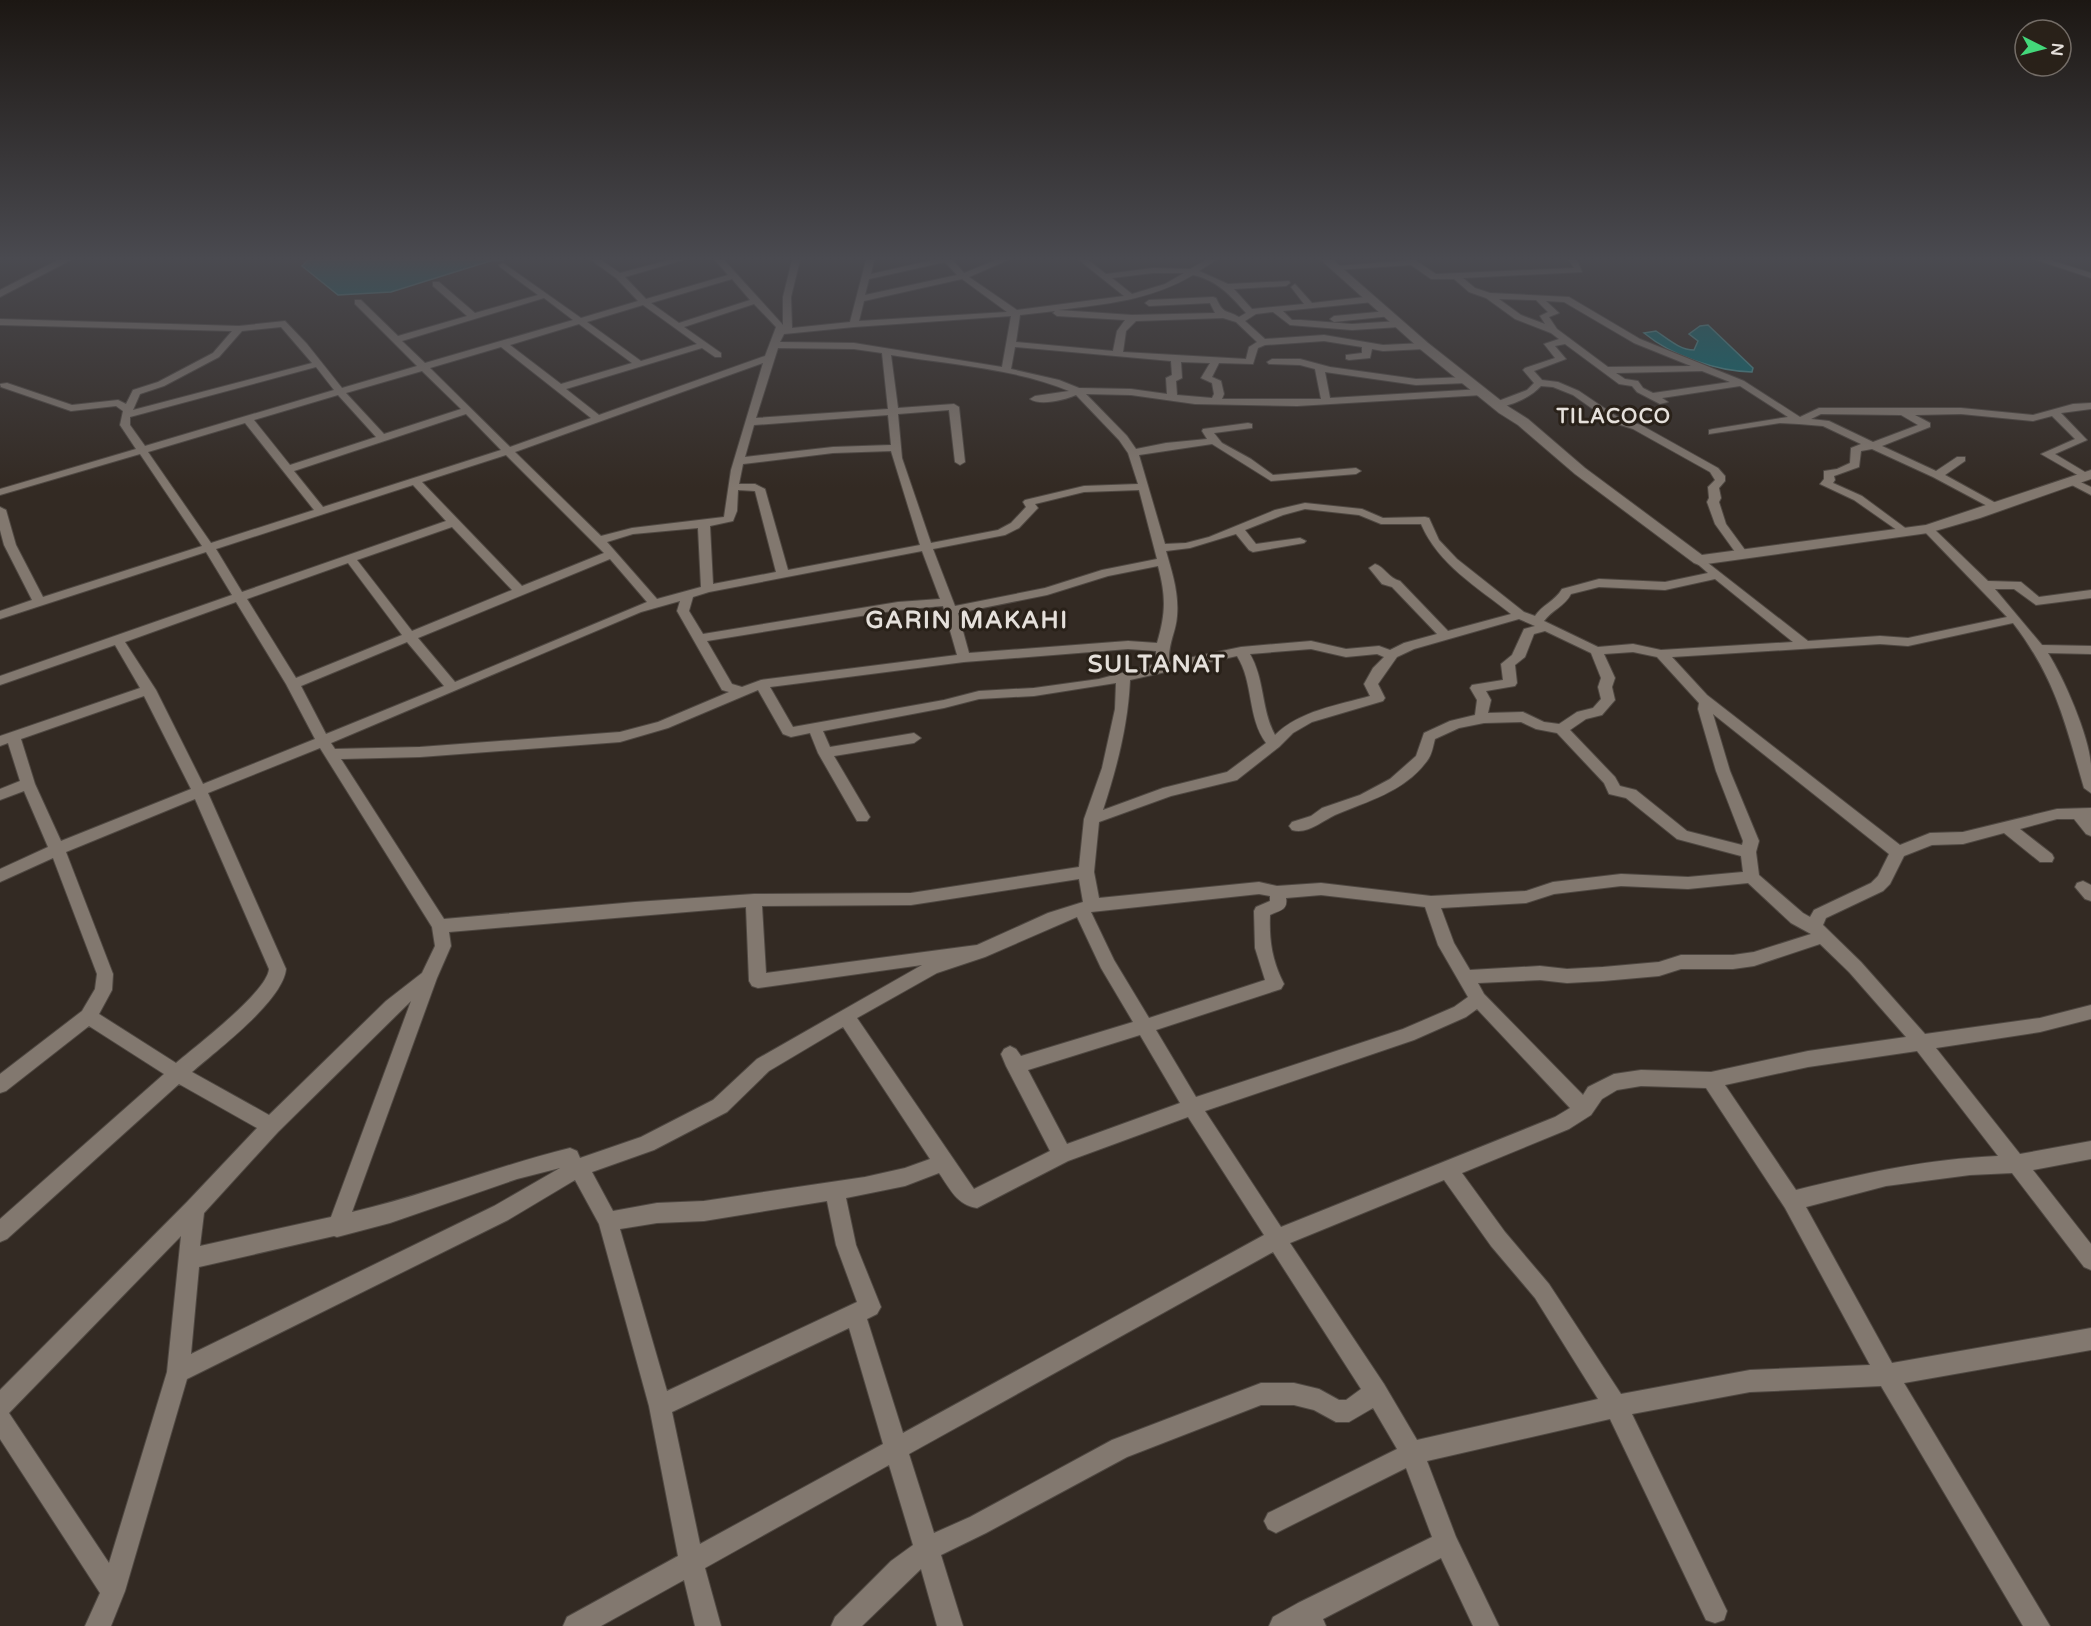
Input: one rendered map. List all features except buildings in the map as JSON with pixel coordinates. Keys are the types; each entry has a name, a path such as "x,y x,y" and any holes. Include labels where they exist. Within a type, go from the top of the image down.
{"street":[{"path":"233,336 216,355 161,384 136,392 126,412 125,425 209,548 293,684 327,748 440,926 443,946 428,978 337,1227"},
{"path":"292,336 383,439"},
{"path":"390,336 510,450 612,554 654,603"},
{"path":"394,340 408,336"},
{"path":"0,492 528,336"},
{"path":"601,336 638,363"},
{"path":"691,336 717,355"},
{"path":"598,541 632,531 704,524 729,519 732,514 733,487 749,422 769,358 782,336"},
{"path":"1006,371 1012,336"},
{"path":"1118,353 1121,336"},
{"path":"1258,336 1300,362"},
{"path":"1412,336 1580,471 1699,560 1805,645"},
{"path":"1559,336 1622,382 1635,383 1640,390 1663,402"},
{"path":"1628,336 1741,383 1799,421"},
{"path":"1010,344 1176,360 1250,362 1254,347 1267,343 1324,338 1383,348 1424,346"},
{"path":"1565,341 1549,344 1561,359 1528,370 1539,383 1555,384 1576,393 1615,420 1637,427 1714,470 1720,476 1720,481 1713,487 1716,519 1727,538 1742,554"},
{"path":"502,344 597,418"},
{"path":"559,388 703,345"},
{"path":"776,345 854,346 1006,371 1056,382 1077,392 1123,438 1133,453 1144,487 1171,592 1171,618 1162,646 1163,667"},
{"path":"1349,357 1367,356 1367,346"},
{"path":"886,352 896,448 901,471 949,606 964,658"},
{"path":"1319,366 1326,362 1326,357"},
{"path":"0,615 416,482 769,358"},
{"path":"1172,397 1172,378 1178,378 1176,360"},
{"path":"1216,360 1206,378 1216,381 1219,394 1216,402"},
{"path":"1272,362 1300,362 1330,370 1416,382 1467,380"},
{"path":"126,412 318,364"},
{"path":"1319,366 1326,401"},
{"path":"1604,370 1705,369"},
{"path":"1497,405 1530,392 1539,383"},
{"path":"1653,396 1741,383"},
{"path":"1,386 71,408 118,403 126,412"},
{"path":"1035,399 1066,396 1077,392 1131,392 1216,402 1326,401 1482,392"},
{"path":"749,422 954,406 960,462"},
{"path":"1799,421 1819,411 1961,411 2028,418 2073,407 2091,406"},
{"path":"286,470 469,411"},
{"path":"1903,412 1926,425 1873,446 1856,448 1855,465 1839,472 1828,473 1830,480 1825,484 1858,498 1904,532"},
{"path":"2055,413 2082,440 2046,454 2083,477 2091,492"},
{"path":"248,418 286,470 321,512"},
{"path":"1713,432 1780,420 1825,423 1937,475 1997,507"},
{"path":"1248,426 1207,431 1214,441 1271,478 1356,471"},
{"path":"1133,453 1166,446 1214,441"},
{"path":"740,461 841,450 896,448"},
{"path":"1937,475 1961,459"},
{"path":"1699,560 1928,529 2083,477"},
{"path":"416,482 520,592"},
{"path":"733,487 755,486 760,489 783,575"},
{"path":"0,876 57,849 201,792 327,748 453,688 654,603 1012,529 1032,508 1029,502 1084,489 1144,487"},
{"path":"700,638 898,606 949,606 1047,591 1163,555 1279,512 1305,506 1353,510 1381,521 1425,520 1434,541 1453,562 1520,615 1596,651 1633,648 1661,654 1880,640 1908,642 2014,619"},
{"path":"0,510 10,545 40,603"},
{"path":"0,681 454,522"},
{"path":"704,524 708,590"},
{"path":"1238,528 1253,549 1300,542"},
{"path":"1928,529 1983,585 2039,649 2057,681 2076,731 2091,788"},
{"path":"293,684 612,554"},
{"path":"350,558 410,637 453,688"},
{"path":"1375,568 1386,581 1396,584 1445,635"},
{"path":"1484,718 1481,714 1484,700 1477,688 1510,683 1508,664 1518,657 1528,632 1542,624 1546,609 1563,598 1566,592 1588,585 1665,586 1717,575"},
{"path":"1983,585 2017,585 2036,601 2091,594"},
{"path":"687,596 683,611 727,687 743,692"},
{"path":"761,684 788,731 944,704 979,695 1034,692 1123,679 1163,667 1241,651 1311,645 1346,653 1379,650 1390,655 1409,646 1520,615"},
{"path":"0,1232 260,1000 272,987 279,973 201,792 149,690 118,640"},
{"path":"327,748 420,752 621,737 663,725 761,684 964,658 1128,645 1162,646"},
{"path":"2039,649 2091,650"},
{"path":"1241,651 1254,675 1261,723 1274,744"},
{"path":"1561,729 1582,715 1598,711 1608,700 1605,687 1608,678 1596,651"},
{"path":"1661,654 1706,701 1898,852"},
{"path":"1092,819 1168,792 1232,776 1274,744 1288,730 1307,719 1378,698 1371,684 1378,670 1391,658 1390,655"},
{"path":"1123,679 1122,709 1109,768 1092,819 1086,872 1087,907 1107,963 1192,1107 1376,1392 1412,1453 1446,1543 1486,1626"},
{"path":"0,1084 88,1016 103,990 105,974 57,849 7,738 149,690"},
{"path":"1706,701 1705,709 1723,771 1751,841 1748,852 1751,877 1797,918 1818,932 1855,967 1922,1043 2091,1260"},
{"path":"1297,826 1316,820 1327,812 1365,799 1395,783 1422,758 1429,736 1455,724 1484,718 1523,717 1541,726 1561,729 1610,781 1614,790 1631,794 1682,835 1748,852"},
{"path":"815,727 825,753 862,817"},
{"path":"825,753 914,738"},
{"path":"0,795 28,784"},
{"path":"1818,932 1820,914 1876,887 1884,880 1898,852 1930,839 1963,838 2057,814 2085,813 2091,830"},
{"path":"2006,826 2046,858"},
{"path":"440,926 635,908 754,900 911,899 1086,872"},
{"path":"178,1372 501,1213 578,1169 647,1144 720,1106 763,1065 931,968 979,952 1054,918 1087,907 1259,888 1277,892 1321,889 1431,902 1478,901 1526,897 1553,888 1621,880 1688,883 1751,877"},
{"path":"1062,1155 1013,1060 1145,1025 1275,984 1270,976 1261,941 1262,910 1279,903 1277,892"},
{"path":"754,900 758,981 979,952"},
{"path":"1431,902 1446,945 1478,999 1584,1109"},
{"path":"1466,977 1540,973 1567,976 1603,974 1659,969 1681,962 1733,962 1754,959 1818,932"},
{"path":"0,1406 194,1209 271,1126 392,1006 428,978"},
{"path":"846,1016 963,1192 970,1198 977,1199 1062,1155 1192,1107 1408,1035 1460,1012 1478,999"},
{"path":"576,1626 1276,1239 1562,1123 1584,1109 1595,1093 1614,1082 1641,1078 1711,1080 1808,1059 2040,1025 2091,1012"},
{"path":"88,1016 178,1074 271,1126"},
{"path":"1711,1080 1792,1201 1887,1375 2037,1626"},
{"path":"1792,1201 1886,1176 1970,1166 2016,1164 2091,1150"},
{"path":"189,1259 337,1227 390,1213 482,1184 517,1170 570,1157 608,1221 660,1406 691,1562 708,1626"},
{"path":"608,1221 657,1213 704,1211 835,1191 905,1177 945,1162"},
{"path":"1448,1169 1498,1239 1542,1291 1616,1406 1715,1611"},
{"path":"660,1406 870,1307 846,1245 835,1191"},
{"path":"98,1626 113,1591 178,1372 194,1209"},
{"path":"855,1314 894,1449 950,1626"},
{"path":"1276,1521 1412,1453 1616,1406 1750,1381 1887,1375 2091,1339"},
{"path":"844,1626 900,1570 927,1549 978,1525 1120,1448 1261,1394 1294,1394 1319,1400 1336,1411 1349,1411 1376,1392"},
{"path":"0,1419 113,1591"},
{"path":"1282,1626 1310,1619 1446,1543"}],"water":[{"path":"1648,336 1663,336 1689,350 1694,350 1698,341 1691,336 1719,336 1753,368 1752,372 1724,369 1695,361 1668,349"}],"district":[{"name":"TILACOCO","path":"1614,416"},
{"name":"GARIN MAKAHI","path":"967,620"},
{"name":"SULTANAT","path":"1157,664"}]}
